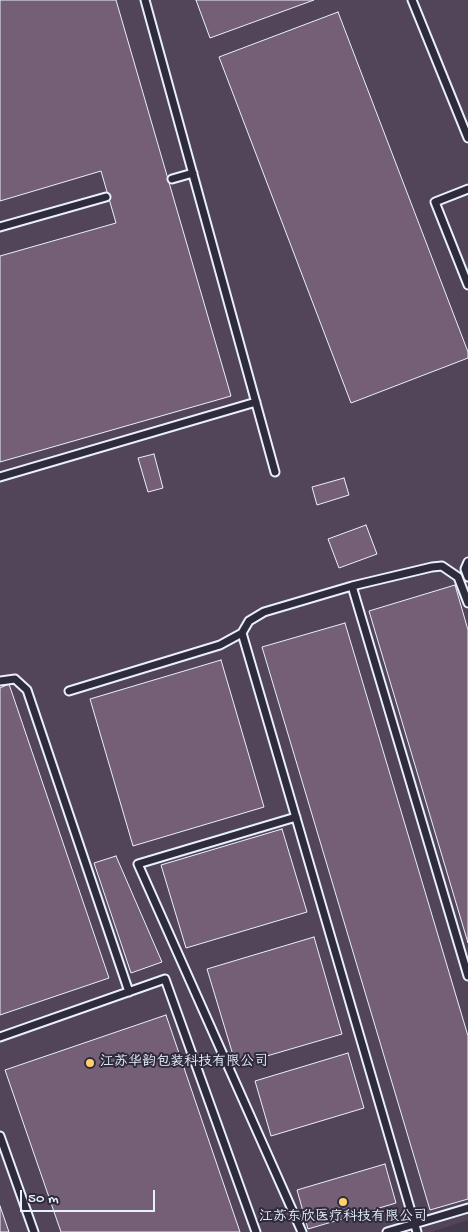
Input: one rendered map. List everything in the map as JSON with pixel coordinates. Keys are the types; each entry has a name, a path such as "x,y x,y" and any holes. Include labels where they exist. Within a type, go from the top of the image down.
{"lane":[{"path":"145,0 275,472"},
{"path":"412,0 468,138"},
{"path":"172,179 193,173"},
{"path":"468,189 435,202 468,286"},
{"path":"0,227 106,198"},
{"path":"0,477 256,402"},
{"path":"468,562 465,569 468,577"},
{"path":"69,691 220,645 242,632 248,621 264,612 352,586 432,566 442,566 458,577 468,604"},
{"path":"352,586 468,976"},
{"path":"242,632 418,1232"},
{"path":"0,681 15,679 27,690 129,992"},
{"path":"296,817 138,864 302,1232"},
{"path":"0,1037 165,979 256,1232"},
{"path":"0,1136 34,1232"},
{"path":"387,1232 468,1208"}],"shaded area":[{"path":"0,0 468,0 468,1220 431,1232 0,1232"}],"building":[{"path":"0,0 116,0 231,396 0,462 0,256 116,223 101,171 0,201"},
{"path":"196,0 314,0 210,38"},
{"path":"338,12 468,352 468,358 351,403 219,57"},
{"path":"154,454 163,488 148,492 138,458"},
{"path":"344,478 349,495 317,505 312,487"},
{"path":"366,525 377,554 339,568 328,539"},
{"path":"455,585 468,630 468,943 369,611"},
{"path":"345,623 468,1036 468,1199 430,1210 262,647"},
{"path":"221,660 264,807 133,846 90,699"},
{"path":"9,684 109,978 0,1015 0,688"},
{"path":"282,829 307,912 186,948 161,865"},
{"path":"116,856 162,962 131,973 94,863"},
{"path":"314,937 342,1034 236,1065 207,969"},
{"path":"166,1015 240,1232 61,1232 5,1070"},
{"path":"348,1053 364,1108 271,1136 255,1081"},
{"path":"385,1164 396,1203 308,1229 297,1190"},
{"path":"0,1206 9,1232 0,1232"}],"place":[{"name":"江苏华韵包装科技有限公司","path":"90,1063"},
{"name":"江苏东欣医疗科技有限公司","path":"343,1202"}]}
